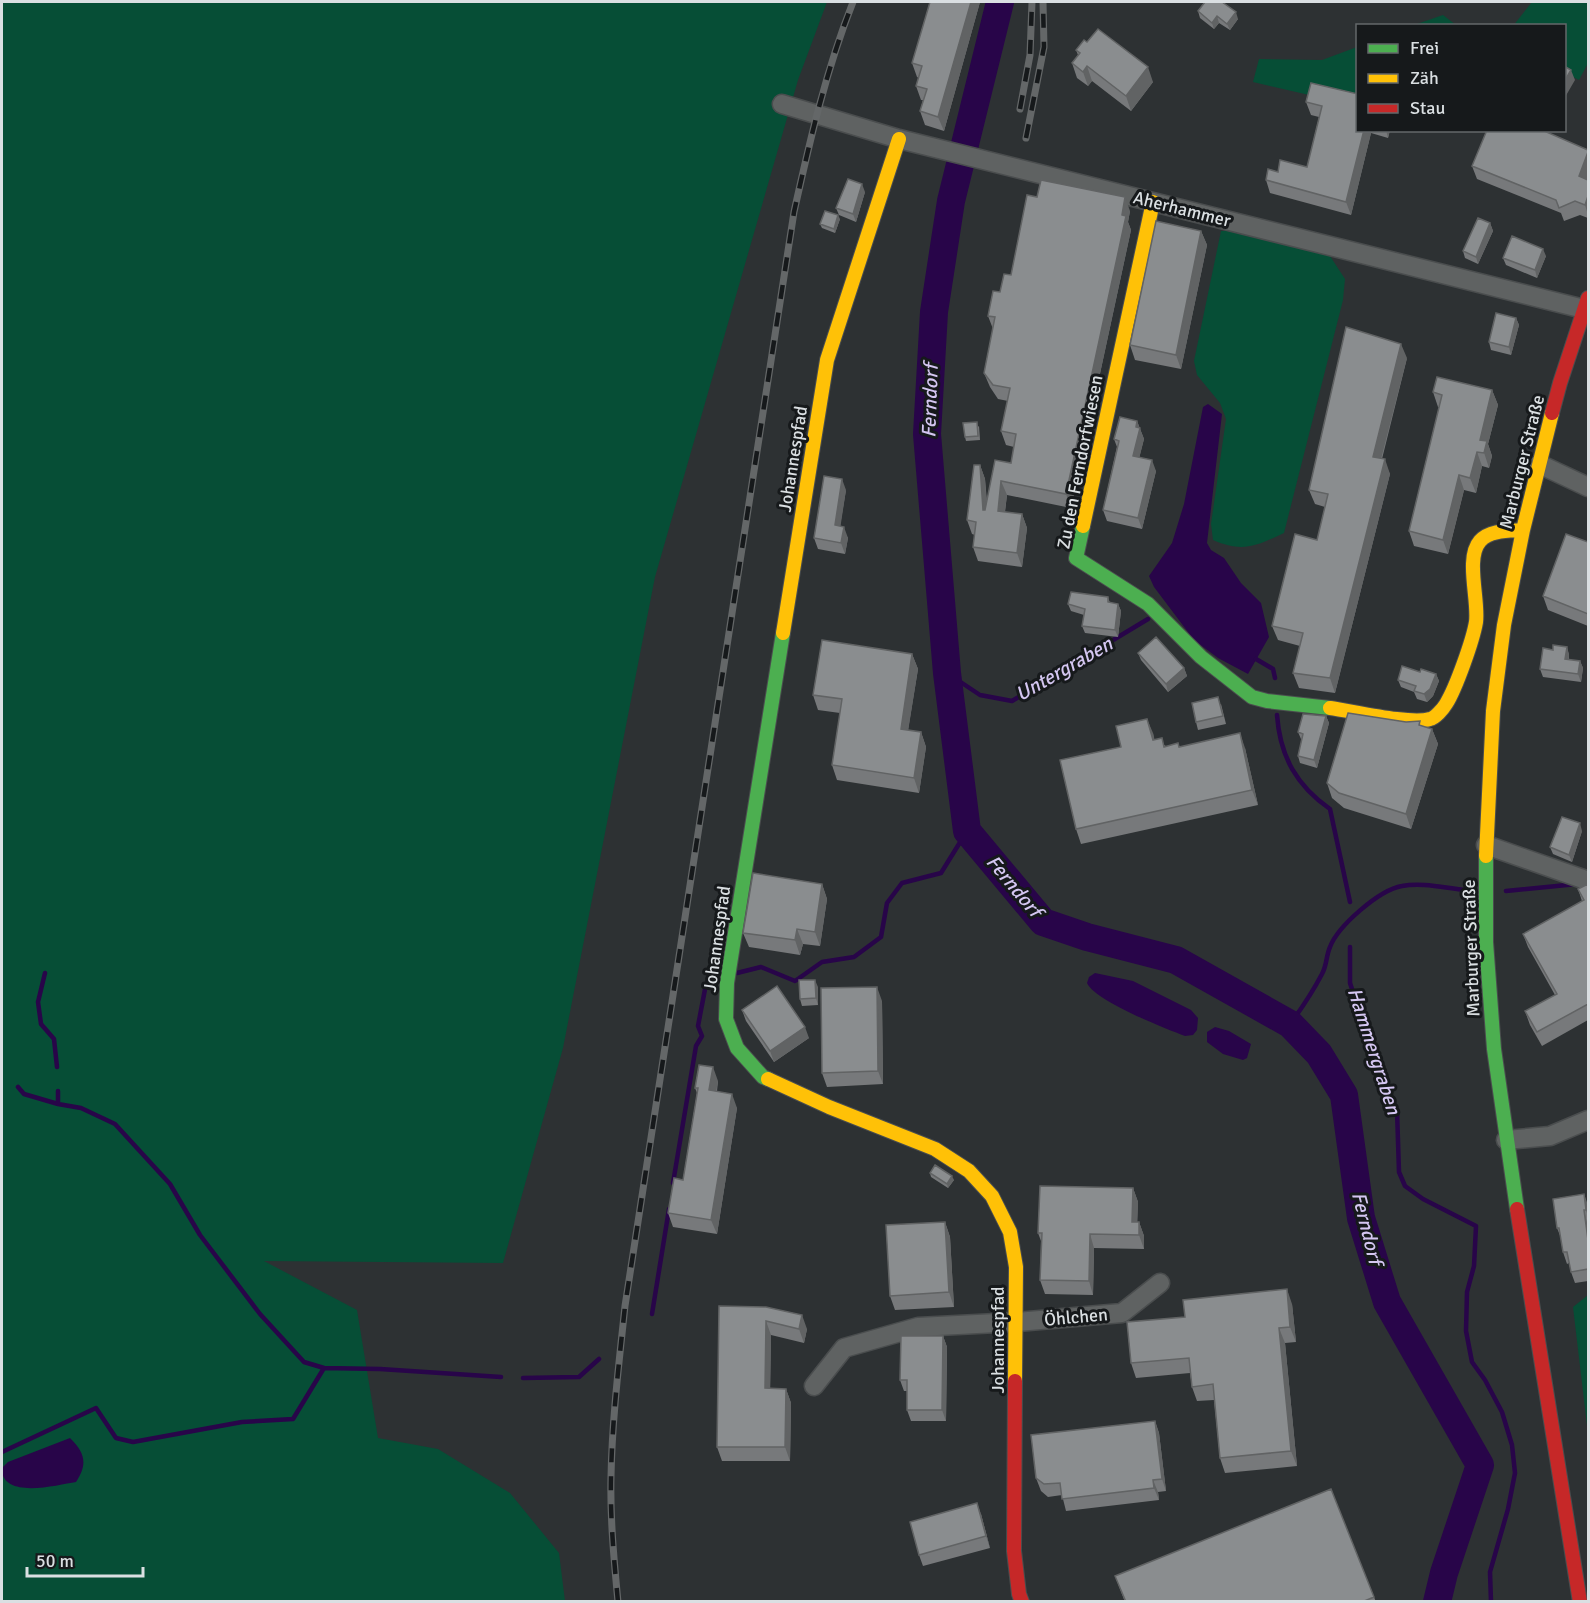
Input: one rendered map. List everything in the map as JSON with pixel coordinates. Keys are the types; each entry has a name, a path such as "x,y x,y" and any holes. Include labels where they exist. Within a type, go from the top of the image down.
{"street":[{"name":"Aherhammer","path":"782,104 899,140 1586,303"},
{"name":"Johannespfad","path":"899,140 827,360 727,983 726,1019 737,1048 763,1077 829,1107 935,1149 969,1171 992,1196 1010,1232 1016,1267 1014,1551 1022,1602"},
{"name":"Zu den Ferndorfwiesen","path":"1153,202 1076,558 1148,604 1201,657 1252,698 1414,721 1432,719 1446,705 1464,661 1476,623 1477,601 1473,568 1474,552 1480,541 1492,533 1523,530"},
{"name":"Marburger Straße","path":"1580,1602 1506,1140 1494,1049 1486,942 1486,844 1493,711 1504,625 1539,464 1560,383 1586,303"},
{"path":"1539,464 1588,487"},
{"path":"1486,844 1583,879"},
{"path":"1506,1140 1550,1136 1588,1120"},
{"name":"Öhlchen","path":"814,1386 844,1348 918,1327 1122,1313 1160,1283"}],"green space":[{"path":"2,2 827,2 798,80 655,577 563,1048 503,1263 264,1261 357,1310 378,1438 438,1449 510,1493 559,1553 565,1601 2,1601 2,1473 4,1478 8,1462 2,1468"},
{"path":"1532,2 1588,2 1588,63 1579,80 1566,74 1566,24 1515,24"},
{"path":"1443,15 1455,24 1417,24"},
{"path":"1356,47 1356,106 1253,82 1259,59 1322,60"},
{"path":"1221,231 1330,256 1345,279 1343,300 1284,533 1257,544 1241,547 1213,540 1211,524 1226,419 1220,403 1197,375 1194,361"},
{"path":"1588,1295 1588,1434 1573,1307"}],"shaded area":[{"path":"1208,404 1222,414 1207,543 1211,550 1224,558 1241,583 1261,603 1269,637 1248,674 1218,658 1194,640 1154,587 1149,576 1172,543 1184,504 1203,407"},
{"path":"1095,973 1133,981 1191,1010 1198,1018 1197,1030 1193,1035 1185,1036 1116,1006 1103,998 1087,983 1089,977"},
{"path":"1215,1027 1229,1031 1251,1044 1247,1058 1243,1060 1223,1054 1207,1042 1207,1032"},
{"path":"70,1438 79,1449 83,1459 82,1470 76,1482 32,1488 10,1484 4,1478 2,1468 8,1462"}],"building":[{"path":"930,2 971,2 938,117 920,111 927,89 916,86 922,66 912,63"},
{"path":"1205,2 1222,2 1236,12 1227,24 1217,16 1212,23 1198,11"},
{"path":"1098,29 1148,67 1126,96 1087,66 1083,72 1072,63 1080,53 1076,50 1084,40 1087,42"},
{"path":"1566,67 1571,70 1566,79"},
{"path":"1311,83 1356,94 1356,132 1364,132 1346,202 1266,180 1268,169 1278,172 1280,160 1307,167 1322,106 1306,102"},
{"path":"1486,132 1547,132 1588,150 1579,176 1588,180 1588,196 1585,205 1575,201 1559,208 1556,200 1472,166"},
{"path":"848,179 862,184 853,214 836,208"},
{"path":"1041,180 1125,197 1122,215 1126,216 1066,494 1001,481 998,511 1022,514 1017,553 973,547 976,522 967,520 974,465 980,465 983,510 985,510 995,460 1011,463 1016,434 1001,431 1010,388 993,385 984,373 995,317 988,316 993,291 1000,292 1004,274 1011,275 1027,195 1037,197"},
{"path":"825,211 838,215 834,229 820,224"},
{"path":"1478,218 1490,223 1476,257 1463,251"},
{"path":"1156,221 1201,231 1176,355 1130,345"},
{"path":"1512,236 1543,249 1535,270 1503,258"},
{"path":"1496,313 1516,318 1509,347 1489,342"},
{"path":"1346,327 1401,344 1373,457 1385,459 1330,678 1293,673 1303,633 1272,626 1295,534 1317,540 1328,494 1309,490"},
{"path":"1437,377 1492,390 1480,440 1487,441 1484,453 1477,452 1470,478 1459,475 1443,540 1409,531 1442,395 1433,392"},
{"path":"1120,417 1137,421 1136,427 1140,428 1133,456 1152,460 1138,518 1103,510 1119,441 1114,439"},
{"path":"977,422 978,436 965,437 963,423"},
{"path":"824,476 842,479 835,525 844,527 841,543 814,538"},
{"path":"1566,534 1588,542 1588,614 1543,596"},
{"path":"1071,592 1108,597 1108,602 1118,604 1115,630 1082,626 1085,609 1068,604"},
{"path":"1156,637 1184,668 1166,684 1138,653"},
{"path":"822,640 912,654 901,729 921,732 914,778 832,765 842,699 813,695"},
{"path":"1553,645 1567,647 1565,659 1580,661 1578,674 1540,669 1543,648 1553,650"},
{"path":"1402,666 1436,674 1430,689 1424,694 1414,691 1416,686 1398,680"},
{"path":"1218,697 1223,716 1196,722 1192,703"},
{"path":"1348,713 1406,722 1420,721 1419,725 1432,729 1406,814 1339,793 1327,783"},
{"path":"1303,714 1326,716 1314,760 1298,756 1303,734 1298,732"},
{"path":"1147,719 1153,740 1162,738 1164,747 1178,743 1179,747 1240,733 1252,790 1076,829 1060,760 1121,747 1116,726"},
{"path":"1562,817 1580,823 1569,855 1550,847"},
{"path":"753,873 822,884 815,932 797,929 795,940 743,933"},
{"path":"1588,884 1588,1004 1537,1032 1525,1011 1557,994 1523,934 1584,900 1578,889"},
{"path":"799,980 815,980 816,998 800,999"},
{"path":"777,986 805,1027 770,1051 742,1010"},
{"path":"877,987 878,1071 822,1073 821,988"},
{"path":"699,1065 713,1067 709,1090 732,1094 711,1220 668,1213 674,1178 683,1180 698,1088 695,1088"},
{"path":"935,1165 952,1176 947,1184 930,1173"},
{"path":"1040,1186 1133,1188 1132,1222 1139,1222 1139,1235 1090,1234 1089,1281 1040,1280 1042,1233 1038,1233"},
{"path":"1584,1194 1588,1269 1571,1272 1567,1252 1563,1252 1559,1228 1557,1228 1553,1199"},
{"path":"945,1222 949,1292 890,1296 886,1225"},
{"path":"1287,1289 1290,1327 1279,1328 1291,1451 1220,1458 1213,1384 1192,1387 1189,1358 1131,1363 1127,1322 1185,1317 1183,1300"},
{"path":"719,1306 766,1307 802,1315 799,1329 766,1321 765,1388 786,1389 785,1447 717,1447"},
{"path":"901,1336 943,1336 942,1410 907,1410 907,1380 900,1380"},
{"path":"1155,1421 1162,1479 1153,1480 1154,1488 1062,1499 1060,1483 1044,1484 1036,1478 1031,1435"},
{"path":"1331,1489 1374,1597 1362,1602 1126,1602 1115,1576"},
{"path":"977,1503 986,1536 919,1555 910,1522"}],"waterway":[{"name":"Ferndorf","path":"1000,2 951,201 934,312 927,434 947,673 967,831 1043,922 1087,937 1176,960 1290,1024 1319,1054 1344,1095 1361,1218 1387,1302 1480,1465 1444,1573 1437,1602"},
{"name":"Untergraben","path":"947,673 980,695 1012,701 1148,619"},
{"path":"1256,659 1273,669 1275,678"},
{"name":"Hammergraben","path":"1277,715 1282,744 1292,769 1308,791 1330,809 1350,902"},
{"path":"737,973 761,967 795,981 822,962 854,957 881,937 887,903 902,883 941,873 967,831"},
{"path":"1506,891 1577,884"},
{"path":"1290,1024 1322,974 1334,939 1360,910 1382,894 1402,886 1426,885 1466,890"},
{"name":"Hammergraben","path":"1350,947 1350,983 1382,1080 1397,1110 1399,1172 1405,1186 1423,1199 1476,1226 1474,1266 1467,1292 1466,1331 1472,1362 1485,1380 1502,1412 1512,1445 1515,1473 1508,1509 1490,1572 1491,1602"},
{"path":"45,973 38,1002 41,1024 54,1039 57,1067"},
{"path":"673,1183 696,1046 702,1036 698,1026 706,984 718,980"},
{"path":"18,1087 24,1094 81,1108 115,1124 170,1184 200,1235 260,1314 304,1362 324,1368"},
{"path":"58,1091 58,1104"},
{"path":"652,1314 669,1209"},
{"path":"523,1378 579,1377 599,1359"},
{"path":"2,1452 96,1408 116,1438 133,1442 242,1422 293,1419 324,1368 380,1369 501,1377"}],"railway":[{"path":"618,1602 611,1477 614,1413 625,1306 794,212 827,79 853,2"},
{"path":"1020,109 1030,55 1032,2"},
{"path":"1026,138 1044,47 1043,2"}],"traffic: fast":[{"path":"1083,526 1076,558 1148,604 1201,657 1252,697 1267,701 1330,708"},
{"path":"768,1079 763,1077 737,1048 726,1019 727,983 783,633"},
{"path":"1486,856 1486,942 1494,1049 1517,1209"}],"traffic: slow":[{"path":"783,633 827,360 899,139"},
{"path":"1083,526 1153,202"},
{"path":"1486,856 1493,711 1504,625 1523,530 1552,413"},
{"path":"1330,708 1409,720 1430,719 1441,711 1464,664 1476,622 1473,568 1476,548 1480,541 1489,535 1523,530"},
{"path":"768,1079 829,1107 935,1149 969,1171 992,1196 1010,1232 1016,1267 1015,1381"}],"traffic: jam":[{"path":"1552,413 1588,298"},
{"path":"1517,1209 1580,1602"},
{"path":"1015,1381 1014,1551 1022,1602"}]}
